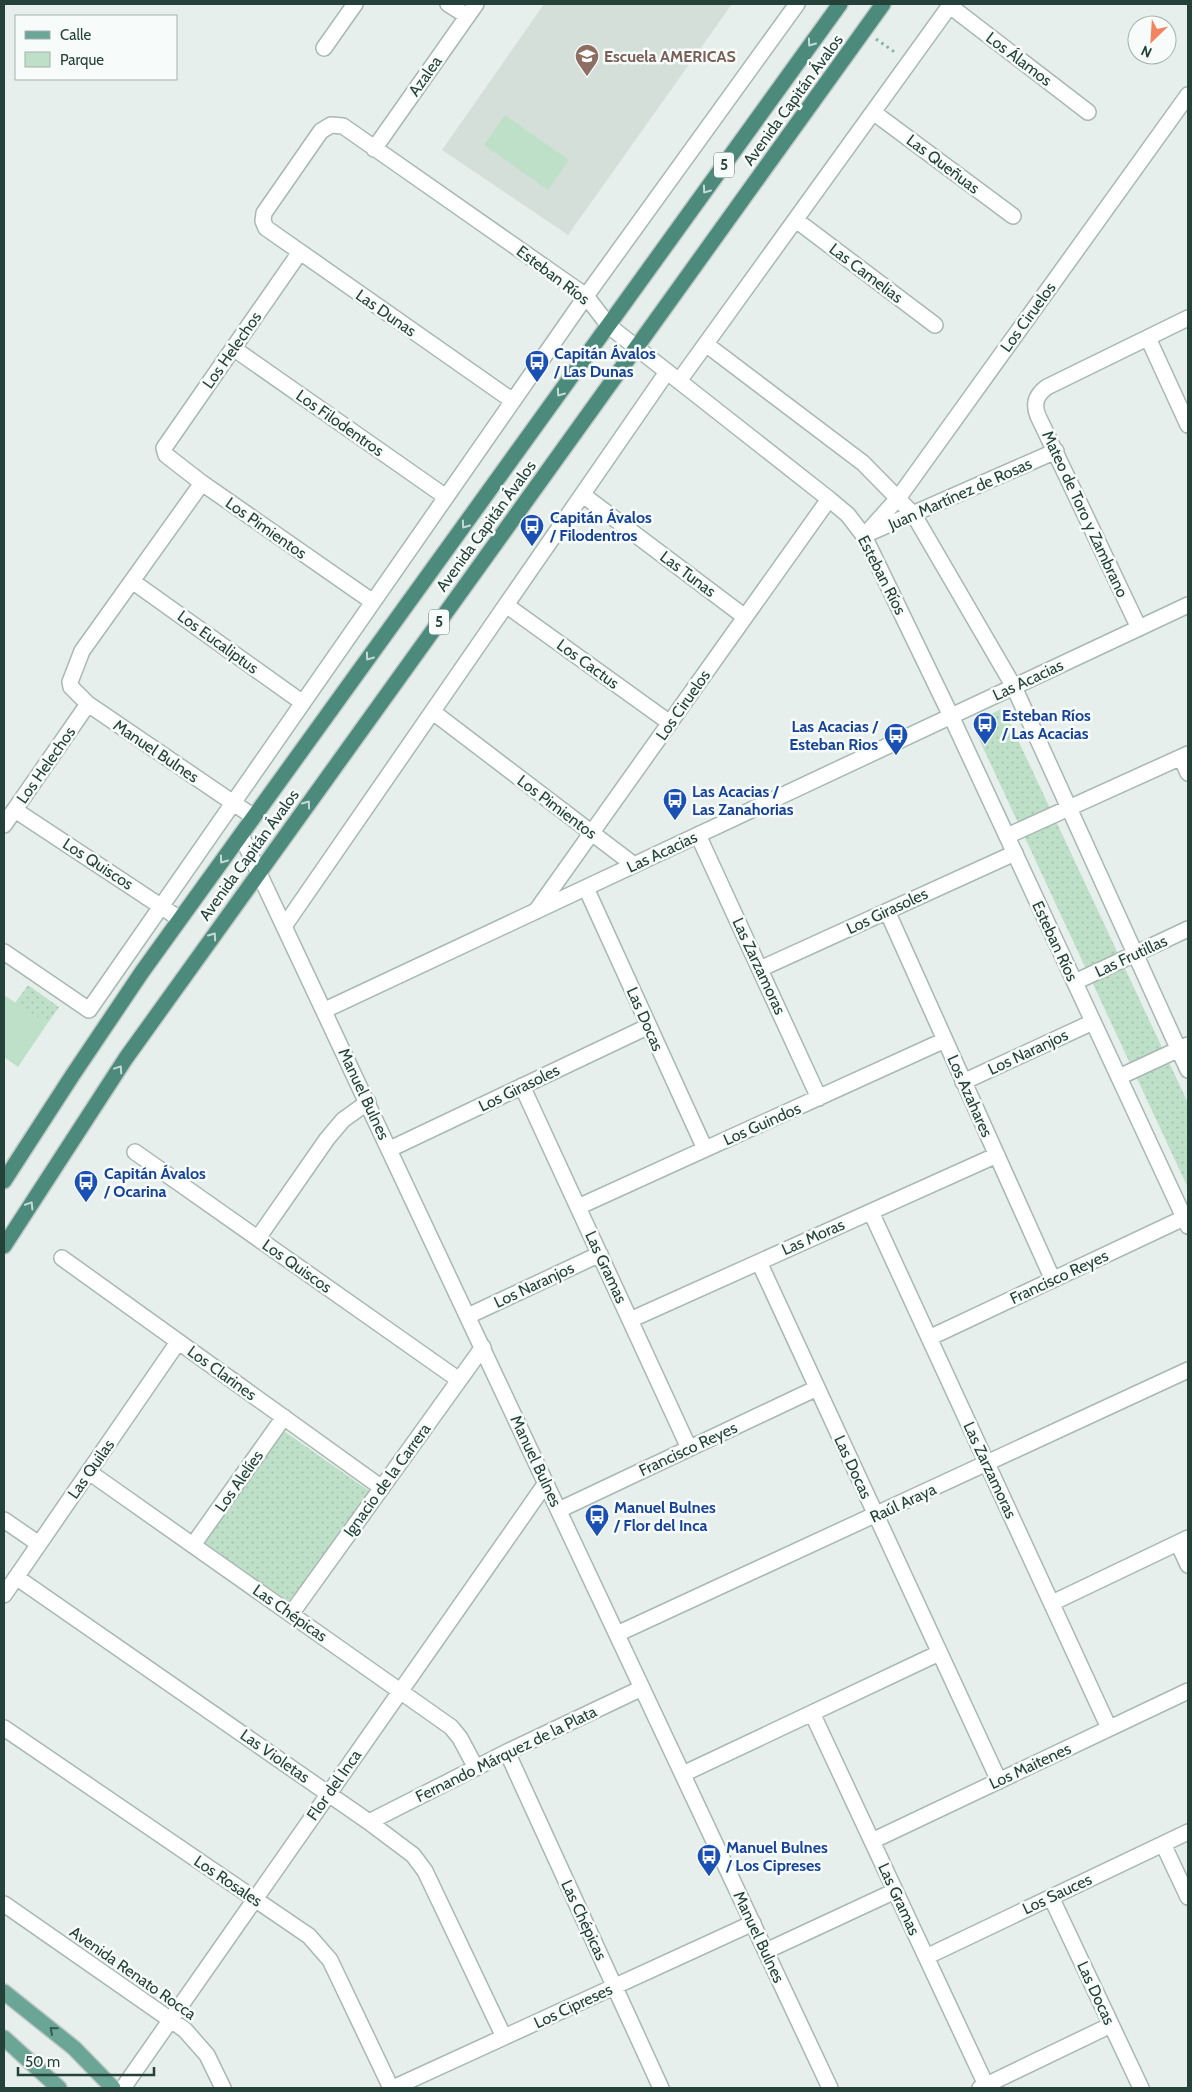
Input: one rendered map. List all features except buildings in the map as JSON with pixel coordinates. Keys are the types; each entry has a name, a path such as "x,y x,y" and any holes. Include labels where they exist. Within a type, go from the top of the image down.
{"highway":[{"name":"Avenida Capitán Ávalos","path":"4,1181 105,1026 180,919 840,4"},
{"name":"Avenida Capitán Ávalos","path":"4,1246 121,1065 259,870 884,4"}],"main road":[{"path":"4,1992 74,2048 113,2088"},
{"path":"4,2038 59,2088"}],"street":[{"path":"324,48 355,4"},
{"path":"448,4 471,10"},
{"path":"4,952 89,1010 586,296 797,4"},
{"path":"679,381 707,345 950,5"},
{"name":"Los Álamos","path":"950,5 1088,112"},
{"name":"Azalea","path":"374,149 471,10"},
{"name":"Los Ciruelos","path":"864,536 899,497 1188,95"},
{"name":"Las Queñuas","path":"873,112 1012,216"},
{"name":"Esteban Ríos","path":"263,221 264,213 321,131 331,125 343,126 586,296 609,326 848,515 864,536 951,716 1187,1220"},
{"name":"Las Camelias","path":"796,220 936,325"},
{"name":"Las Dunas","path":"263,221 266,228 513,401"},
{"name":"Los Helechos","path":"164,448 300,252"},
{"path":"1188,318 1148,338 1188,424"},
{"name":"Mateo de Toro y Zambrano","path":"1139,628 1036,412 1036,399 1047,386 1148,338"},
{"path":"707,345 862,463 899,497 914,515 1014,687 1136,954 1184,1047 1188,1070"},
{"name":"Los Filodentros","path":"233,348 446,498"},
{"path":"285,925 667,372"},
{"name":"Los Pimientos","path":"164,448 166,455 202,483 373,602"},
{"name":"Juan Martínez de Rosas","path":"864,536 1056,451"},
{"path":"132,581 202,483"},
{"name":"Las Tunas","path":"583,495 745,617"},
{"name":"Los Ciruelos","path":"536,911 829,499"},
{"name":"Manuel Bulnes","path":"132,581 82,651 70,676 71,687 88,704 254,817"},
{"name":"Los Eucaliptus","path":"132,581 303,703"},
{"name":"Los Cactus","path":"506,605 670,723"},
{"name":"Las Acacias","path":"325,1010 1188,605"},
{"name":"Los Helechos","path":"4,826 88,704"},
{"name":"Los Pimientos","path":"433,712 634,865"},
{"path":"1007,836 1185,755 1188,773"},
{"name":"Los Quiscos","path":"15,810 180,919"},
{"name":"Manuel Bulnes","path":"241,835 325,1010 830,2088"},
{"name":"Las Zarzamoras","path":"698,835 819,1098"},
{"name":"Los Girasoles","path":"760,969 1015,853"},
{"name":"Las Docas","path":"586,888 705,1150"},
{"name":"Los Azahares","path":"887,911 1053,1280"},
{"name":"Las Frutillas","path":"1075,982 1188,929"},
{"name":"Los Naranjos","path":"964,1082 1093,1022"},
{"name":"Los Girasoles","path":"390,1149 648,1026"},
{"name":"Los Guindos","path":"578,1207 945,1040"},
{"path":"1119,1077 1184,1047"},
{"name":"Las Gramas","path":"522,1086 689,1448"},
{"path":"258,1238 331,1134 343,1120 368,1102"},
{"name":"Los Quiscos","path":"135,1152 459,1380"},
{"name":"Las Moras","path":"630,1320 997,1155"},
{"name":"Las Zarzamoras","path":"871,1212 1110,1728"},
{"name":"Francisco Reyes","path":"929,1338 1187,1220"},
{"name":"Los Naranjos","path":"468,1316 600,1254"},
{"name":"Los Clarines","path":"62,1258 382,1488"},
{"name":"Las Docas","path":"759,1262 999,1781"},
{"name":"Las Quilas","path":"4,1596 178,1342"},
{"name":"Ignacio de la Carrera","path":"292,1614 483,1347"},
{"name":"Raúl Araya","path":"617,1634 1188,1370"},
{"name":"Francisco Reyes","path":"559,1510 817,1388"},
{"name":"Los Alelíes","path":"193,1546 284,1418"},
{"name":"Las Chépicas","path":"89,1472 451,1726 460,1738 476,1768"},
{"name":"Flor del Inca","path":"123,2088 546,1483"},
{"path":"4,1520 39,1544"},
{"path":"1052,1603 1183,1540 1188,1565"},
{"name":"Las Violetas","path":"16,1577 369,1822 419,1862 504,2037"},
{"path":"683,1774 939,1653"},
{"name":"Fernando Márquez de la Plata","path":"369,1822 507,1752 642,1688"},
{"name":"Los Maitenes","path":"872,1841 1188,1691"},
{"name":"Las Gramas","path":"812,1713 926,1957 983,2087"},
{"name":"Los Rosales","path":"4,1728 309,1936 325,1953 392,2088"},
{"name":"Las Chépicas","path":"507,1752 661,2088"},
{"name":"Los Sauces","path":"926,1957 1188,1832"},
{"path":"1163,1844 1188,1897"},
{"path":"766,1952 895,1891"},
{"name":"Las Docas","path":"1051,1897 1141,2088"},
{"name":"Avenida Renato Rocca","path":"4,1904 170,2020 201,2046 223,2088"},
{"name":"Los Cipreses","path":"392,2088 753,1923"},
{"path":"983,2087 1111,2026"}],"shaded area":[{"name":"Escuela AMERICAS","path":"544,4 732,4 568,235 442,150"}],"green space":[{"path":"505,115 569,160 548,190 484,145"},
{"path":"1003,708 1188,1103 1188,1188 972,724"},
{"path":"28,985 59,1007 47,1024 15,1003"},
{"path":"4,995 47,1024 18,1067 4,1057"},
{"path":"284,1431 372,1493 293,1605 205,1543"}],"place":[{"name":"Escuela AMERICAS","path":"587,77"},
{"name":"Capitán Ávalos / Las Dunas","path":"537,383"},
{"name":"Capitán Ávalos / Filodentros","path":"532,547"},
{"name":"Esteban Ríos / Las Acacias","path":"985,745"},
{"name":"Las Acacias / Esteban Rios","path":"896,756"},
{"name":"Las Acacias / Las Zanahorias","path":"675,821"},
{"name":"Capitán Ávalos / Ocarina","path":"86,1203"},
{"name":"Manuel Bulnes / Flor del Inca","path":"597,1537"},
{"name":"Manuel Bulnes / Los Cipreses","path":"709,1877"}]}
